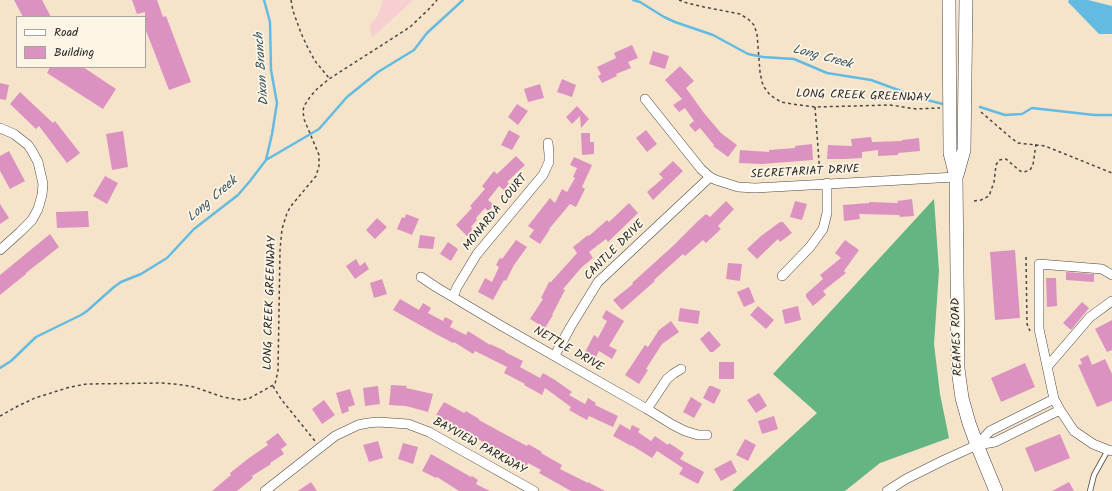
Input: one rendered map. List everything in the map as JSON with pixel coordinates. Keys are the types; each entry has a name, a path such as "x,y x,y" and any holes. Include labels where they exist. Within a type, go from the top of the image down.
{"main road":[{"name":"REAMES ROAD","path":"949,0 950,153 956,177 958,369 962,398 977,445 996,491"},
{"path":"954,0 954,58 964,100"},
{"name":"REAMES ROAD","path":"956,177 964,150 966,0"}],"street":[{"name":"SECRETARIAT DRIVE","path":"645,99 692,160 701,169 716,180 738,187 755,188 956,177"},
{"path":"0,128 14,134 28,145 38,162 43,184 42,196 32,220 0,250"},
{"name":"MONARDA COURT","path":"453,297 457,287 477,254 543,175 549,162 550,154 548,143"},
{"name":"CANTLE DRIVE","path":"555,355 570,326 598,282 710,176"},
{"path":"782,276 810,247 823,229 827,213 827,183"},
{"path":"1110,451 1093,444 1074,431 1054,399 1039,329 1039,264 1102,268 1112,276"},
{"name":"NETTLE DRIVE","path":"421,277 685,431 698,435 707,435"},
{"path":"1047,367 1090,317 1112,301"},
{"path":"647,408 667,379 681,369"},
{"path":"977,445 990,431 1054,399"},
{"path":"887,491 906,479 977,445 995,442 1060,410"},
{"name":"BAYVIEW PARKWAY","path":"270,490 335,436 358,425 378,422 394,422 408,424 429,432 534,491"}],"lane":[{"path":"1090,491 1094,475 1110,451"}],"path":[{"path":"291,0 293,11 307,46 315,61 329,79"},
{"name":"LONG CREEK GREENWAY","path":"0,416 36,398 70,387 87,384 163,383 194,387 222,397 246,400 273,386 276,382 278,371 280,250 282,229 291,206 316,176 319,166 319,155 303,115 306,102 317,89 329,79 410,27 425,14 437,0"},
{"name":"LONG CREEK GREENWAY","path":"679,0 744,16 754,25 757,34 760,77 764,87 773,98 786,103 815,106 890,104 916,108 943,108"},
{"path":"815,106 820,175"},
{"path":"981,112 1015,142 1045,146 1112,173"},
{"path":"974,201 981,200 989,196 994,182 996,165 1000,160 1006,159 1024,172 1030,170 1033,165 1036,144"},
{"path":"1026,257 1027,324 1031,335"},
{"path":"273,386 281,399 315,441"}],"shaded area":[{"path":"383,0 413,0 372,38 370,30 371,23 377,17"}],"green space":[{"path":"934,199 939,271 934,344 940,394 949,438 880,463 845,491 732,491 817,413 773,374"}],"water":[{"path":"1069,0 1088,0 1112,6 1112,34 1099,34 1068,2"}],"building":[{"path":"14,0 42,0 50,16 22,16"},
{"path":"132,0 157,0 163,17 166,16 191,82 169,90 146,31 145,12 137,14"},
{"path":"632,45 638,58 628,62 631,68 616,74 617,76 602,83 598,76 601,74 597,67 616,58 614,53"},
{"path":"653,51 669,56 665,69 649,64"},
{"path":"680,66 694,81 686,88 704,113 721,133 737,145 728,157 713,146 714,145 700,128 695,132 689,125 694,121 685,108 679,112 673,105 682,99 665,80"},
{"path":"50,68 84,68 116,89 103,109 47,73"},
{"path":"562,79 576,85 572,97 557,92"},
{"path":"0,83 9,85 6,100 0,99"},
{"path":"540,84 544,98 528,102 524,89"},
{"path":"20,92 53,123 55,121 80,153 67,163 39,126 36,129 10,104"},
{"path":"517,104 528,111 518,125 508,117"},
{"path":"577,106 589,119 581,128 580,116 572,124 566,117"},
{"path":"509,130 520,136 512,150 501,145"},
{"path":"646,130 657,144 647,152 636,138"},
{"path":"123,131 128,167 112,170 106,134"},
{"path":"581,133 590,133 590,142 594,142 594,154 582,155"},
{"path":"871,137 872,142 902,141 919,138 920,151 898,153 898,155 878,156 878,150 862,152 862,158 827,159 828,145 852,146 851,139"},
{"path":"812,144 813,160 762,164 739,163 740,150 769,152 769,150 795,148 795,146"},
{"path":"9,151 25,181 10,189 0,171 0,156"},
{"path":"516,156 525,165 507,182 509,183 504,190 499,186 488,200 494,205 488,211 485,208 476,218 477,220 471,227 473,229 467,236 456,225 472,208 470,206 485,189 482,186 494,171 497,174"},
{"path":"574,157 592,165 582,187 585,189 576,207 570,204 549,229 540,244 529,237 534,230 528,226 550,198 555,203 562,189 567,192 575,178 573,177 577,168 570,165"},
{"path":"673,161 683,171 653,200 647,192 663,178 659,174"},
{"path":"105,176 118,183 107,204 93,196"},
{"path":"912,199 914,216 900,217 899,215 859,214 860,219 844,221 843,205 869,202 898,203 897,201"},
{"path":"726,201 734,209 718,226 721,229 706,243 703,240 685,256 683,254 622,310 613,300 633,284 632,283 698,221 706,214 710,217"},
{"path":"795,201 807,204 802,220 790,217"},
{"path":"629,203 638,213 608,242 606,239 589,252 593,258 582,267 563,289 565,290 545,328 530,319 543,299 541,298 549,282 551,282 577,253 573,247 588,235 589,236 607,220 609,222"},
{"path":"0,204 9,218 0,224"},
{"path":"88,211 89,227 57,228 56,212"},
{"path":"406,214 419,219 412,235 397,229 402,217 405,218"},
{"path":"377,218 387,227 375,239 366,230"},
{"path":"780,222 783,222 792,233 780,242 778,239 757,259 747,249"},
{"path":"50,234 59,247 0,295 0,275"},
{"path":"420,235 435,237 433,249 418,248"},
{"path":"516,240 527,247 514,265 506,281 504,280 493,300 478,292 485,278 492,282 499,267 496,265 500,258 502,259"},
{"path":"845,240 859,250 844,271 846,273 823,291 826,295 813,306 806,297 806,294 823,279 820,275 841,258 835,253"},
{"path":"448,242 458,249 451,261 440,254"},
{"path":"1015,250 1020,318 995,320 990,252"},
{"path":"356,259 360,266 365,262 369,269 355,279 346,266"},
{"path":"728,263 742,264 740,281 726,279"},
{"path":"1066,272 1094,274 1094,282 1066,280"},
{"path":"1046,278 1056,278 1057,306 1047,307"},
{"path":"382,279 387,294 374,298 370,283"},
{"path":"749,287 755,302 744,307 737,292"},
{"path":"400,299 419,310 423,303 431,308 428,313 443,321 445,317 453,321 450,327 466,335 468,331 490,345 523,361 520,367 540,378 543,373 555,380 572,392 569,395 585,404 588,398 596,403 595,405 618,416 613,427 589,416 587,420 569,410 571,407 545,388 542,395 504,373 507,367 475,351 473,354 454,342 453,343 393,310"},
{"path":"1082,302 1089,308 1071,330 1063,323"},
{"path":"758,306 774,320 766,329 750,315"},
{"path":"798,306 801,320 785,324 782,310"},
{"path":"680,308 700,311 698,324 678,321"},
{"path":"606,310 624,321 609,346 617,350 612,359 599,351 595,359 584,354 594,335 598,338 607,321 602,318"},
{"path":"1112,320 1112,350 1107,352 1095,329"},
{"path":"671,321 679,332 662,344 646,369 648,370 639,384 625,375 645,345 648,347 659,330"},
{"path":"709,331 721,345 713,352 710,352 700,339"},
{"path":"1088,355 1092,365 1105,359 1112,374 1112,401 1097,407 1078,365 1082,364 1080,359"},
{"path":"719,362 734,362 734,379 719,379"},
{"path":"1025,363 1035,387 1001,402 991,378"},
{"path":"391,385 407,386 406,388 433,394 428,412 406,406 389,405"},
{"path":"378,386 380,404 365,406 363,388"},
{"path":"709,386 721,390 714,404 703,398"},
{"path":"350,389 355,405 348,407 349,411 342,414 336,393"},
{"path":"759,393 767,406 756,413 747,400"},
{"path":"691,397 702,404 694,418 683,412"},
{"path":"324,400 335,415 322,424 312,409"},
{"path":"444,402 464,413 466,411 479,420 527,446 528,444 562,465 560,469 605,491 571,491 539,473 541,470 528,463 526,467 436,415"},
{"path":"774,416 778,429 762,434 758,421"},
{"path":"620,424 630,430 632,425 640,429 638,432 651,441 655,436 684,453 680,459 704,472 698,484 679,474 683,468 657,451 652,458 613,436"},
{"path":"278,433 287,445 281,449 284,454 252,476 253,478 237,491 212,491 231,475 230,473 268,445 266,442"},
{"path":"1060,434 1070,458 1035,472 1025,448"},
{"path":"745,439 756,445 748,461 736,455"},
{"path":"378,441 383,458 369,462 363,445"},
{"path":"403,443 418,447 413,464 398,459"},
{"path":"431,454 471,477 472,476 478,480 476,484 490,491 459,491 437,477 436,478 422,471"},
{"path":"731,460 737,472 721,481 714,469"},
{"path":"311,482 317,491 298,491"},
{"path":"1069,482 1074,491 1052,491"}],"waterway":[{"name":"Dixon Branch","path":"264,0 270,22 271,70 277,103 266,160"},
{"name":"Long Creek","path":"0,368 11,361 36,337 81,315 121,282 141,274 167,258 194,229 238,195 266,160 319,129 347,97 378,72 414,50 427,33 463,0"},
{"name":"Long Creek","path":"633,0 640,2 675,22 713,35 748,54 763,57 794,59 827,73 871,80 923,99 943,104"},
{"name":"Long Creek","path":"980,107 1005,115 1022,114 1032,108 1094,115 1112,115"}]}
